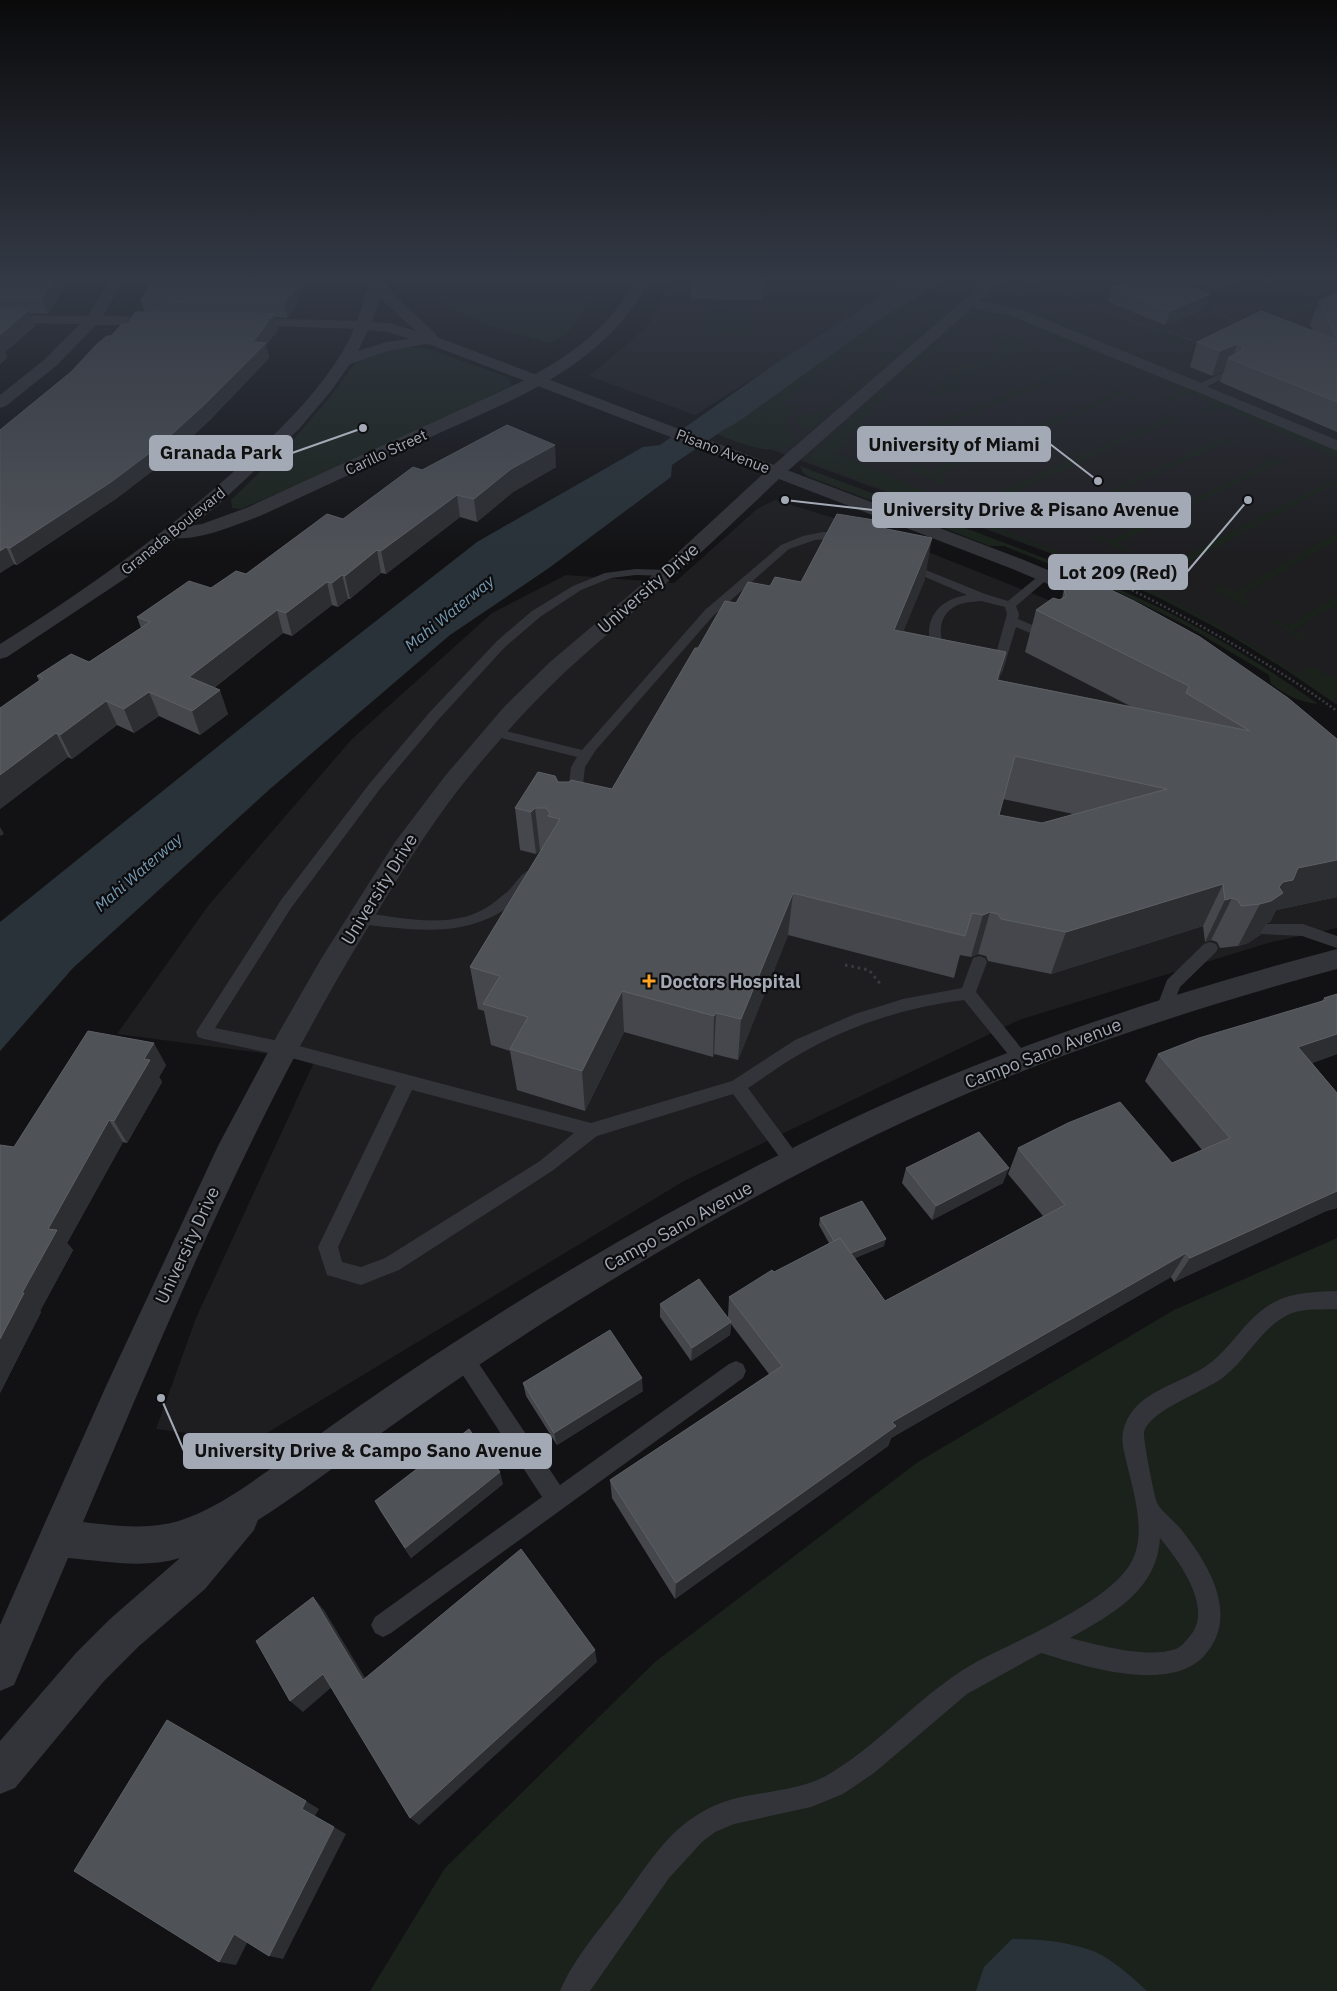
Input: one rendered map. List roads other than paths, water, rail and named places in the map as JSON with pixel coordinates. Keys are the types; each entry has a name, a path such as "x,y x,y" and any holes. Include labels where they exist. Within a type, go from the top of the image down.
{"street":[{"path":"0,402 37,372"},
{"name":"Granada Boulevard","path":"0,653 117,576 176,533 278,441 315,400 335,372"},
{"name":"Pisano Avenue","path":"513,372 660,426 1046,575 1124,610"},
{"name":"Carillo Street","path":"176,533 208,529 253,512 511,394 550,372"},
{"name":"University Drive","path":"0,1672 57,1538 202,1211 240,1132 284,1049 360,918 404,848 433,807 494,732 558,667 666,573 776,472 890,372"},
{"path":"1159,372 1337,446"},
{"name":"Campo Sano Avenue","path":"57,1538 140,1545 170,1543 202,1530 254,1502 462,1356 563,1291 792,1162 874,1122 1022,1060 1164,1009 1337,959"},
{"path":"0,1773 90,1667 124,1633 191,1575 254,1502"}],"lane":[{"path":"1198,387 1228,373"},
{"path":"570,814 576,793 578,767 585,755 709,613 785,547 796,541 825,535 838,536 856,543"},
{"path":"892,559 981,597 1010,605"},
{"path":"591,1130 284,1049 204,1032 286,904 375,786 434,716 500,644 536,614 577,588 609,575 636,572 666,573"},
{"path":"1010,605 1046,575"},
{"path":"981,597 948,604 938,617 936,637 939,652 946,663 958,673 973,677 987,677 998,670 1014,614 1010,605"},
{"path":"1012,621 1046,636"},
{"path":"494,732 585,755"},
{"path":"360,918 446,926 478,919 504,902 524,883 540,863"},
{"path":"1266,930 1303,930 1337,942"},
{"path":"1164,1009 1173,984 1210,948"},
{"path":"968,993 979,962"},
{"path":"407,1081 328,1247 334,1269 361,1276 392,1264 546,1166 591,1130 737,1086 799,1046 832,1030 880,1012 935,996 968,993"},
{"path":"968,993 1022,1060"},
{"path":"737,1086 792,1162"},
{"path":"574,1991 591,1964 671,1855 694,1831 719,1817 748,1807 792,1799 824,1790 851,1775 879,1753 944,1694 974,1675 1042,1642 1104,1606 1127,1587 1140,1569 1150,1531 1150,1511 1136,1457 1133,1434 1139,1418 1152,1405 1200,1382 1224,1364 1275,1312 1288,1305 1337,1300"},
{"path":"462,1356 557,1500"},
{"path":"383,1625 736,1371"},
{"path":"1042,1642 1124,1661 1155,1662 1180,1660 1198,1645 1209,1629 1208,1607 1202,1584 1173,1536 1150,1511"}],"water":[{"name":"Mahi Waterway","path":"764,372 808,372 738,422 672,465 671,477 549,568 450,635 270,789 73,968 0,1051 0,922 303,678 477,542 643,447 660,445"},
{"path":"1012,1939 1051,1941 1090,1950 1112,1962 1147,1991 976,1991 984,1967"}],"place":[{"name":"Granada Park","path":"363,428"},
{"name":"University of Miami","path":"1098,481"},
{"name":"University Drive & Pisano Avenue","path":"785,500"},
{"name":"Lot 209 (Red)","path":"1248,500"},
{"name":"Doctors Hospital","path":"649,981"},
{"name":"University Drive & Campo Sano Avenue","path":"161,1398"}]}
